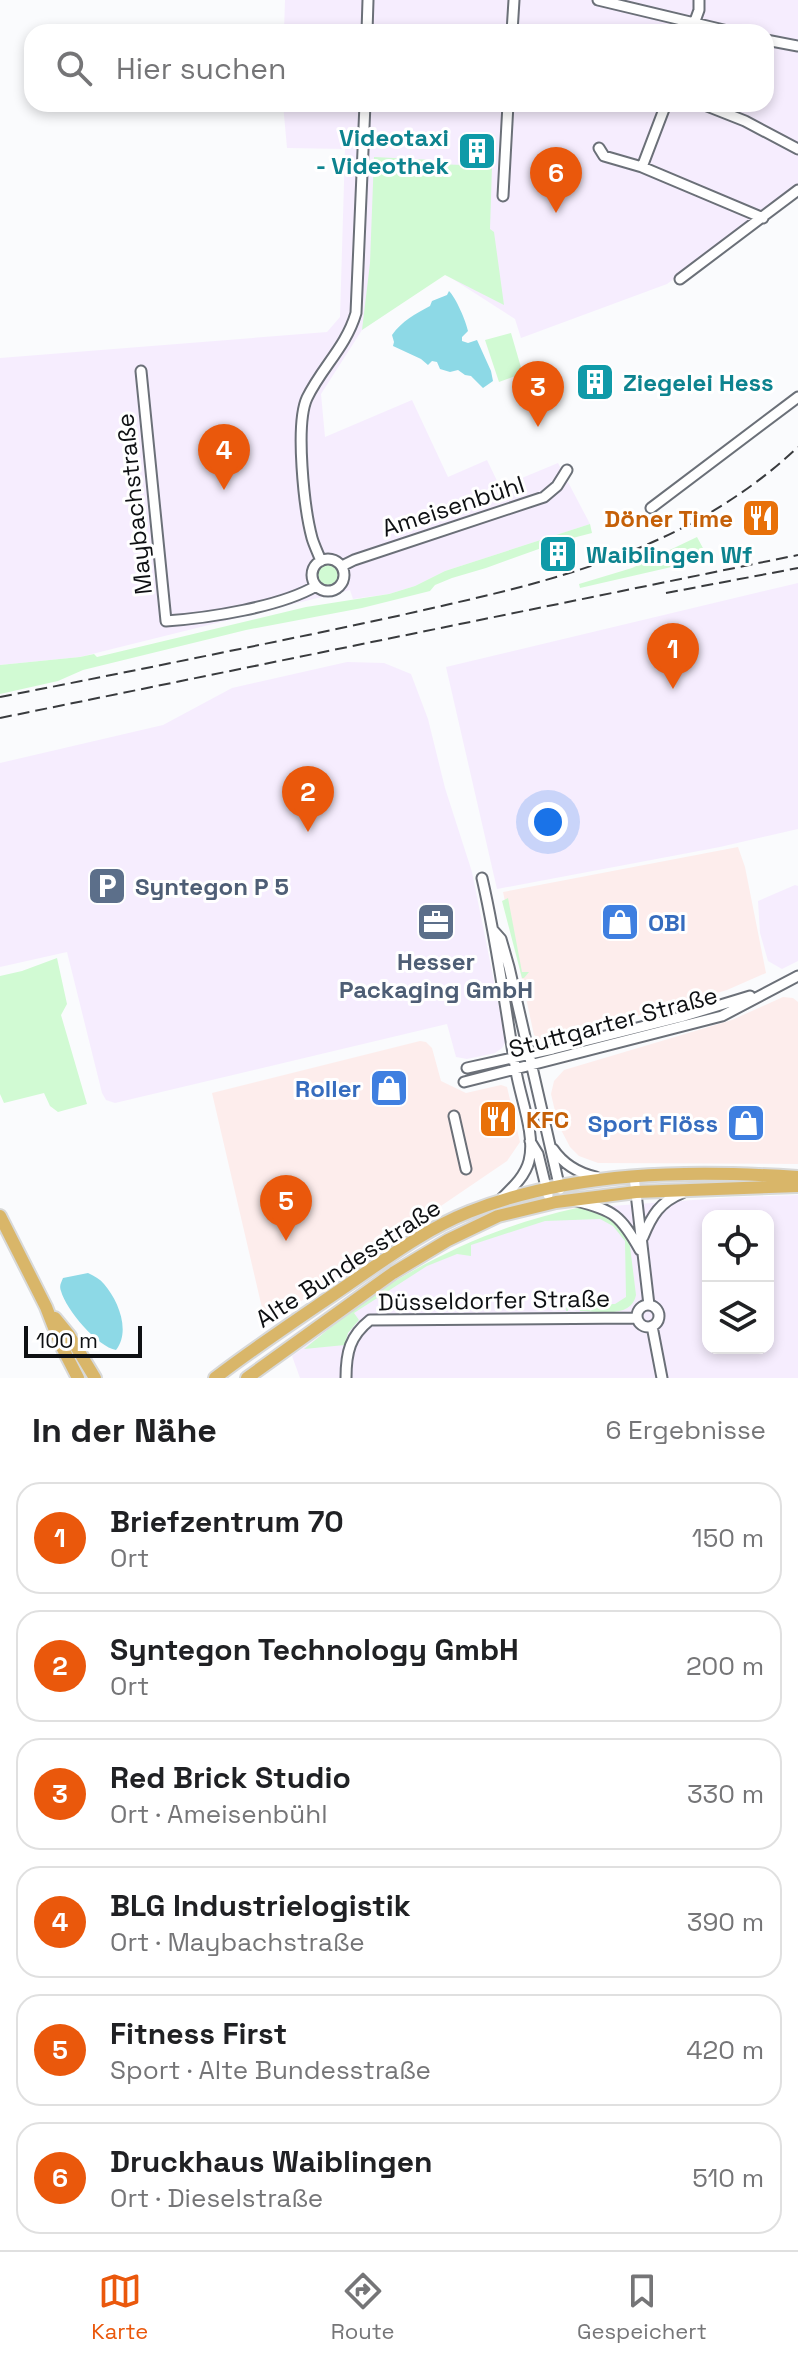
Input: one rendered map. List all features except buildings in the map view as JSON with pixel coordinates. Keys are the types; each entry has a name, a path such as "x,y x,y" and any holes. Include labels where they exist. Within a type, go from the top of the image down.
{"main road":[{"name":"Alte Bundesstraße","path":"215,1378 397,1252 437,1227 468,1213 553,1188 603,1179 727,1173 798,1177"},
{"name":"Alte Bundesstraße","path":"247,1378 393,1273 448,1240 498,1216 563,1202 636,1192 798,1186"},
{"path":"0,1216 78,1378"},
{"path":"46,1307 69,1335 95,1378"}],"street":[{"path":"367,24 368,0"},
{"path":"512,24 514,0"},
{"path":"598,0 679,24"},
{"path":"694,24 699,0"},
{"path":"774,42 798,46"},
{"path":"321,561 312,538 307,509 301,419 308,396 345,340 356,313 365,112"},
{"path":"503,196 508,112"},
{"path":"642,167 663,112"},
{"path":"722,112 798,149"},
{"path":"599,148 604,156 642,167 763,218"},
{"path":"680,279 798,190"},
{"name":"Maybachstraße","path":"141,371 166,621 276,603 316,586"},
{"path":"651,508 798,397"},
{"name":"Ameisenbühl","path":"342,566 544,497 557,486 567,470"},
{"path":"334,560 342,566 345,576 339,588 327,591 316,586 312,574 321,561 334,560"},
{"path":"482,878 530,1141 529,1162 518,1183 496,1204"},
{"path":"493,930 501,939 505,953 549,1142 553,1188"},
{"name":"Stuttgarter Straße","path":"467,1068 528,1055 554,1054 722,1016 798,976"},
{"name":"Stuttgarter Straße","path":"525,1040 535,1049 554,1054"},
{"path":"535,1082 554,1054"},
{"name":"Stuttgarter Straße","path":"464,1082 531,1066 554,1054"},
{"path":"454,1116 466,1169"},
{"path":"530,1141 563,1202 602,1207 620,1218 642,1254"},
{"path":"549,1142 560,1159 580,1174 603,1179"},
{"path":"634,1176 649,1305"},
{"path":"642,1240 655,1210 668,1199 695,1188"},
{"path":"649,1305 660,1316 652,1326 644,1326 637,1318 642,1306 649,1305"},
{"name":"Düsseldorfer Straße","path":"346,1378 346,1361 356,1331 370,1320 637,1318"},
{"path":"652,1326 662,1378"}],"shaded area":[{"path":"285,0 798,0 798,189 667,284 521,338 515,319 445,274 362,330 321,394 325,437 412,400 448,477 487,460 500,487 558,463 590,524 445,571 415,586 389,594 353,599 350,590 80,657 0,665 0,358 327,332 340,317 345,149 287,148 284,112 774,112 774,24 284,24"},
{"path":"798,583 798,829 720,847 497,889 446,667"},
{"path":"347,662 384,663 411,674 428,719 445,788 472,872 506,1041 495,1053 467,1059 456,1057 447,1024 115,1103 106,1100 67,952 0,967 0,763 163,725 232,688"},
{"path":"738,847 745,867 766,973 727,990 649,1013 540,1039 534,1035 503,892"},
{"path":"798,886 798,961 782,969 768,961 760,933 758,901"},
{"path":"783,997 798,1002 798,1164 598,1163 579,1156 570,1147 558,1124 551,1094 554,1081 564,1070 732,1020"},
{"path":"420,1041 432,1048 441,1081 466,1093 501,1085 507,1087 520,1142 507,1161 266,1325 212,1093"},
{"path":"798,1195 798,1378 300,1378 292,1356 384,1289 471,1242 584,1208"}],"green space":[{"path":"374,157 433,160 434,164 492,166 490,229 494,232 504,305 445,275 362,330 370,263"},
{"path":"511,333 522,371 499,382 485,340"},
{"path":"590,524 592,533 452,578 435,585 430,591 362,608 246,630 0,694 0,665 94,654 97,657 306,607 389,594 415,586 445,571"},
{"path":"697,537 704,550 702,560 580,588 579,584 632,568"},
{"path":"328,565 335,568 338,575 335,582 328,585 321,582 318,575 321,568"},
{"path":"508,898 522,972 529,972 524,978 522,978 502,901"},
{"path":"57,958 67,1004 61,1015 87,1104 58,1112 50,1106 44,1093 4,1103 0,1094 0,976"},
{"path":"577,1208 597,1208 612,1215 629,1238 636,1295 628,1308 605,1312 580,1311 579,1305 568,1305 566,1311 566,1304 615,1304 626,1297 625,1241 613,1226 600,1219 545,1221 471,1245 471,1256 457,1254 427,1266 354,1313 359,1320 348,1333 345,1345 304,1349 367,1299 416,1269 494,1232"}],"water":[{"path":"449,291 467,327 462,341 477,340 491,371 493,381 483,388 471,376 458,370 450,372 440,369 437,362 432,361 428,365 393,346 392,335 400,326"},
{"path":"88,1273 104,1284 118,1307 122,1334 116,1350 101,1342 84,1326 69,1308 61,1291 63,1278"}],"railway":[{"path":"0,697 397,616 498,593 591,566 635,550 720,507 798,447"},
{"path":"0,718 798,555"},
{"path":"666,593 798,568"}],"place":[{"name":"Videotaxi - Videothek","path":"477,151"},
{"name":"Druckhaus Waiblingen","path":"556,213"},
{"name":"Ziegelei Hess","path":"595,382"},
{"name":"Red Brick Studio","path":"538,427"},
{"name":"BLG Industrielogistik","path":"224,490"},
{"name":"Döner Time","path":"761,518"},
{"name":"Waiblingen Wf","path":"558,554"},
{"name":"Briefzentrum 70","path":"673,689"},
{"name":"Syntegon Technology GmbH","path":"308,832"},
{"name":"Syntegon P 5","path":"107,886"},
{"name":"Hesser Packaging GmbH","path":"436,922"},
{"name":"OBI","path":"620,922"},
{"name":"Roller","path":"389,1088"},
{"name":"KFC","path":"498,1119"},
{"name":"Sport Flöss","path":"746,1123"},
{"name":"Fitness First","path":"286,1241"}]}
